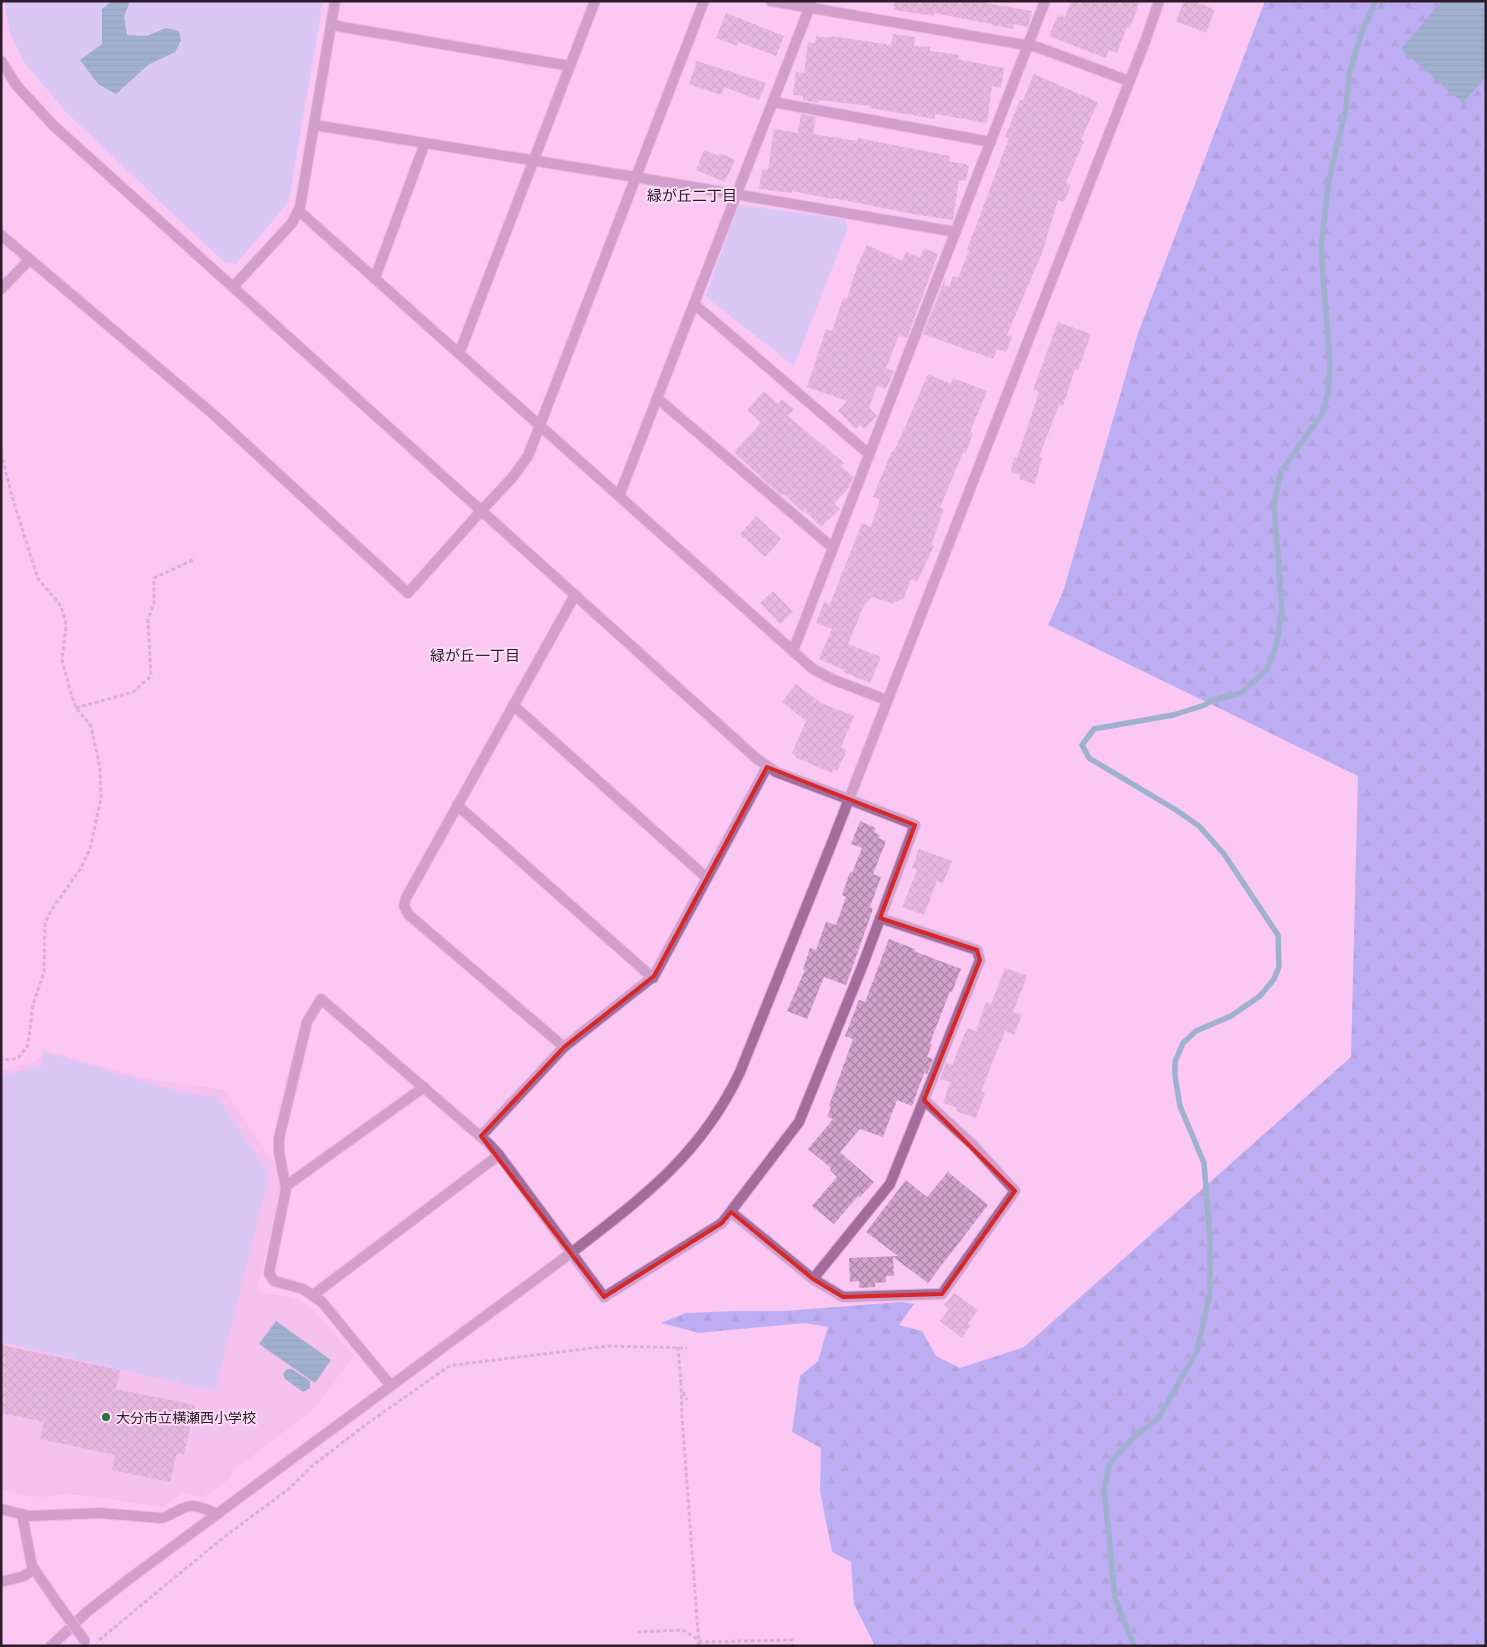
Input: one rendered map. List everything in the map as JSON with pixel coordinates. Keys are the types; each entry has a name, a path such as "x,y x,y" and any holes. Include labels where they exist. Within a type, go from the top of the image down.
{"street":[{"path":"233,287 292,223 300,208 335,1"},
{"path":"459,354 595,1"},
{"path":"1,235 213,414 408,593 512,478 528,456 704,1"},
{"path":"771,1 811,5 1028,45 1058,54 1129,81"},
{"path":"793,651 1045,1"},
{"path":"51,1646 88,1611 129,1579 571,1253 641,1198 676,1166 709,1127 740,1072 1159,1"},
{"path":"618,496 811,5"},
{"path":"331,25 570,66"},
{"path":"1,61 17,86 54,126 574,595 767,766 785,776 915,825 799,1122 722,1223 604,1297 499,1155 481,1136 321,999 307,1022 279,1138 279,1152 286,1186 269,1273 274,1281 313,1295 327,1307 391,1386"},
{"path":"773,102 990,142"},
{"path":"314,125 534,160 956,232"},
{"path":"374,278 425,143"},
{"path":"298,211 813,669 823,675 887,700"},
{"path":"1,289 29,260"},
{"path":"694,304 869,454"},
{"path":"657,398 832,548"},
{"path":"564,1047 409,915 405,909 404,902 574,595"},
{"path":"513,705 707,878"},
{"path":"481,1136 564,1047 653,978 767,766"},
{"path":"457,805 653,978"},
{"path":"813,1279 890,1184 980,960 977,950 880,918"},
{"path":"286,1186 424,1087"},
{"path":"731,1212 813,1279 842,1296 942,1294 1015,1191 973,1145 924,1100"},
{"path":"313,1295 499,1155"},
{"path":"1,1509 32,1516 100,1513 161,1518 169,1517 186,1507 194,1506 218,1514"},
{"path":"22,1514 34,1570 89,1644"},
{"path":"1,1582 24,1576 34,1570"}],"path":[{"path":"1,453 13,500 38,579 59,603 63,612 66,625 62,660 76,708 91,726 100,768 101,798 90,849 81,868 50,912 45,923 44,972 33,1004 26,1048 15,1059 1,1059"},
{"path":"76,708 133,692 151,676 148,620 154,603 154,578 193,560"},
{"path":"89,1644 224,1537 290,1488 312,1466 368,1423 448,1367 609,1346 687,1348"},
{"path":"678,1347 699,1646"},
{"path":"681,1382 683,1393 687,1400"},
{"path":"637,1632 683,1630 699,1641 792,1640 793,1646"}],"highlighted area":[{"path":"767,767 915,825 880,918 977,950 980,960 924,1100 1015,1191 942,1294 843,1297 813,1279 731,1212 722,1223 604,1297 481,1136 564,1047 654,976"}],"shaded area":[{"path":"4,1 323,1 287,204 236,264 225,263 66,112 24,62 10,33"},
{"path":"112,1 127,1 129,4 124,16 127,35 147,36 166,28 179,31 181,41 175,52 148,65 116,94 98,84 80,60 102,44 102,9"},
{"path":"1442,1 1486,1 1486,77 1463,103 1401,49"},
{"path":"739,205 844,219 848,227 794,366 705,296"},
{"path":"43,1050 147,1079 225,1090 279,1171 280,1192 257,1291 298,1299 314,1310 354,1356 313,1410 235,1469 228,1480 204,1497 182,1493 164,1507 81,1495 25,1496 1,1489 1,1071 37,1061"},
{"path":"44,1052 173,1090 203,1096 217,1096 269,1175 215,1391 1,1342 1,1076 42,1066"},
{"path":"276,1321 331,1360 315,1383 259,1344"},
{"path":"287,1369 292,1369 310,1381 310,1388 303,1392 285,1379 283,1374"}],"green space":[{"path":"1265,1 1486,1 1486,1646 875,1646 854,1604 851,1562 832,1552 820,1491 821,1448 792,1432 800,1376 818,1361 828,1327 805,1323 699,1333 661,1323 686,1313 784,1311 901,1302 914,1304 899,1325 922,1331 936,1356 960,1368 1024,1347 1351,1057 1358,776 1048,625 1063,592 1138,333"}],"building":[{"path":"894,1 986,1 986,3 1032,11 1028,27 1014,24 1013,29 934,13 934,16 894,10"},
{"path":"1071,1 1140,1 1130,28 1127,27 1117,53 1109,50 1106,58 1049,36 1058,15 1065,17"},
{"path":"1184,1 1194,1 1215,10 1206,33 1176,21"},
{"path":"726,13 784,36 776,56 738,42 737,46 716,38"},
{"path":"893,34 916,37 914,46 930,47 930,51 959,55 958,59 1004,68 1001,88 992,86 987,123 935,114 935,119 870,108 870,106 818,100 818,103 803,100 803,96 793,95 796,72 804,73 808,42 815,43 816,36 831,38 831,36 891,45"},
{"path":"697,61 766,83 759,100 724,87 721,95 689,84"},
{"path":"1034,74 1098,102 1081,140 1084,141 1066,183 1071,185 1064,202 1058,200 1042,253 1007,335 1012,337 1006,352 997,349 993,359 923,334 946,277 944,286 949,287 953,276 958,278 1009,138 1005,137 1020,100 1023,100"},
{"path":"801,114 816,117 813,134 857,141 858,138 950,156 949,161 969,165 966,181 959,180 953,220 792,191 792,193 759,189 762,169 768,170 774,129 798,133"},
{"path":"704,150 718,156 720,153 735,160 725,182 696,170"},
{"path":"867,245 902,261 906,252 920,258 924,248 938,254 907,338 899,335 886,368 894,371 886,389 877,386 869,408 877,416 864,429 860,425 856,429 838,411 847,401 807,387 826,329 832,331 843,298 847,299 857,266"},
{"path":"1058,322 1091,334 1078,370 1075,369 1063,406 1059,405 1039,457 1042,458 1035,484 1019,479 1020,475 1011,472 1014,458 1017,458 1039,392 1033,390"},
{"path":"928,374 951,384 953,378 987,391 970,432 973,433 966,453 963,452 940,508 944,509 931,545 934,546 917,582 911,579 903,600 894,601 893,604 872,597 864,605 848,644 881,657 870,683 843,672 844,670 819,659 832,629 816,623 824,602 830,604 862,523 871,527 880,499 873,497"},
{"path":"764,391 778,404 782,399 794,409 788,416 844,463 841,466 853,477 849,487 834,504 840,509 821,527 784,494 782,496 734,452 761,423 747,410"},
{"path":"756,516 781,539 765,557 740,534"},
{"path":"773,591 793,612 780,624 760,603"},
{"path":"796,684 821,703 854,716 841,747 847,750 837,771 833,769 832,773 795,757 796,755 792,753 806,721 782,702"},
{"path":"860,821 876,828 874,832 880,835 878,838 886,841 873,874 881,877 870,907 873,909 846,985 824,977 807,1019 787,1011 805,970 803,969 810,948 816,950 826,922 836,925 846,897 842,895 850,872 852,873 862,848 851,844"},
{"path":"919,849 952,861 943,883 937,881 924,915 902,907 917,870 912,868"},
{"path":"889,939 961,969 952,992 950,991 930,1043 932,1044 927,1057 933,1059 927,1074 924,1073 912,1106 897,1100 883,1137 860,1129 840,1152 874,1182 860,1197 858,1196 834,1224 812,1206 837,1177 830,1170 831,1168 808,1149 833,1119 827,1117 831,1107 829,1106 853,1039 845,1036 859,1000 865,1002"},
{"path":"1005,968 1027,976 1013,1012 1022,1015 1014,1035 1005,1031 981,1091 985,1093 976,1118 956,1111 957,1108 943,1103 950,1082 940,1079 946,1063 952,1065 967,1028 976,1031 986,1002 991,1004"},
{"path":"948,1172 988,1205 928,1283 893,1257 894,1276 886,1276 886,1282 875,1283 875,1287 859,1288 859,1281 850,1282 849,1258 898,1256 866,1232 906,1180 927,1197"},
{"path":"954,1293 978,1310 968,1323 971,1325 962,1338 940,1321 949,1309 944,1305"},
{"name":"大分市立横瀬西小学校","path":"1,1345 120,1370 116,1389 195,1405 184,1455 177,1453 170,1482 112,1470 115,1455 40,1439 44,1422 1,1413"}],"waterway":[{"path":"1134,1646 1115,1598 1104,1488 1110,1463 1136,1435 1158,1419 1197,1351 1210,1293 1210,1239 1204,1163 1180,1106 1175,1076 1175,1062 1183,1043 1196,1031 1231,1016 1260,996 1274,979 1279,967 1278,935 1224,854 1199,826 1176,810 1089,758 1082,745 1094,729 1173,715 1205,705 1210,701 1241,693 1267,669 1276,646 1282,610 1274,504 1281,471 1322,414 1328,393 1330,366 1321,248 1329,180 1346,108 1349,75 1362,31 1376,1"}],"place":[{"name":"大分市立横瀬西小学校","path":"106,1417"}],"district":[{"name":"緑が丘二丁目","path":"692,195"},
{"name":"緑が丘一丁目","path":"475,655"}]}
